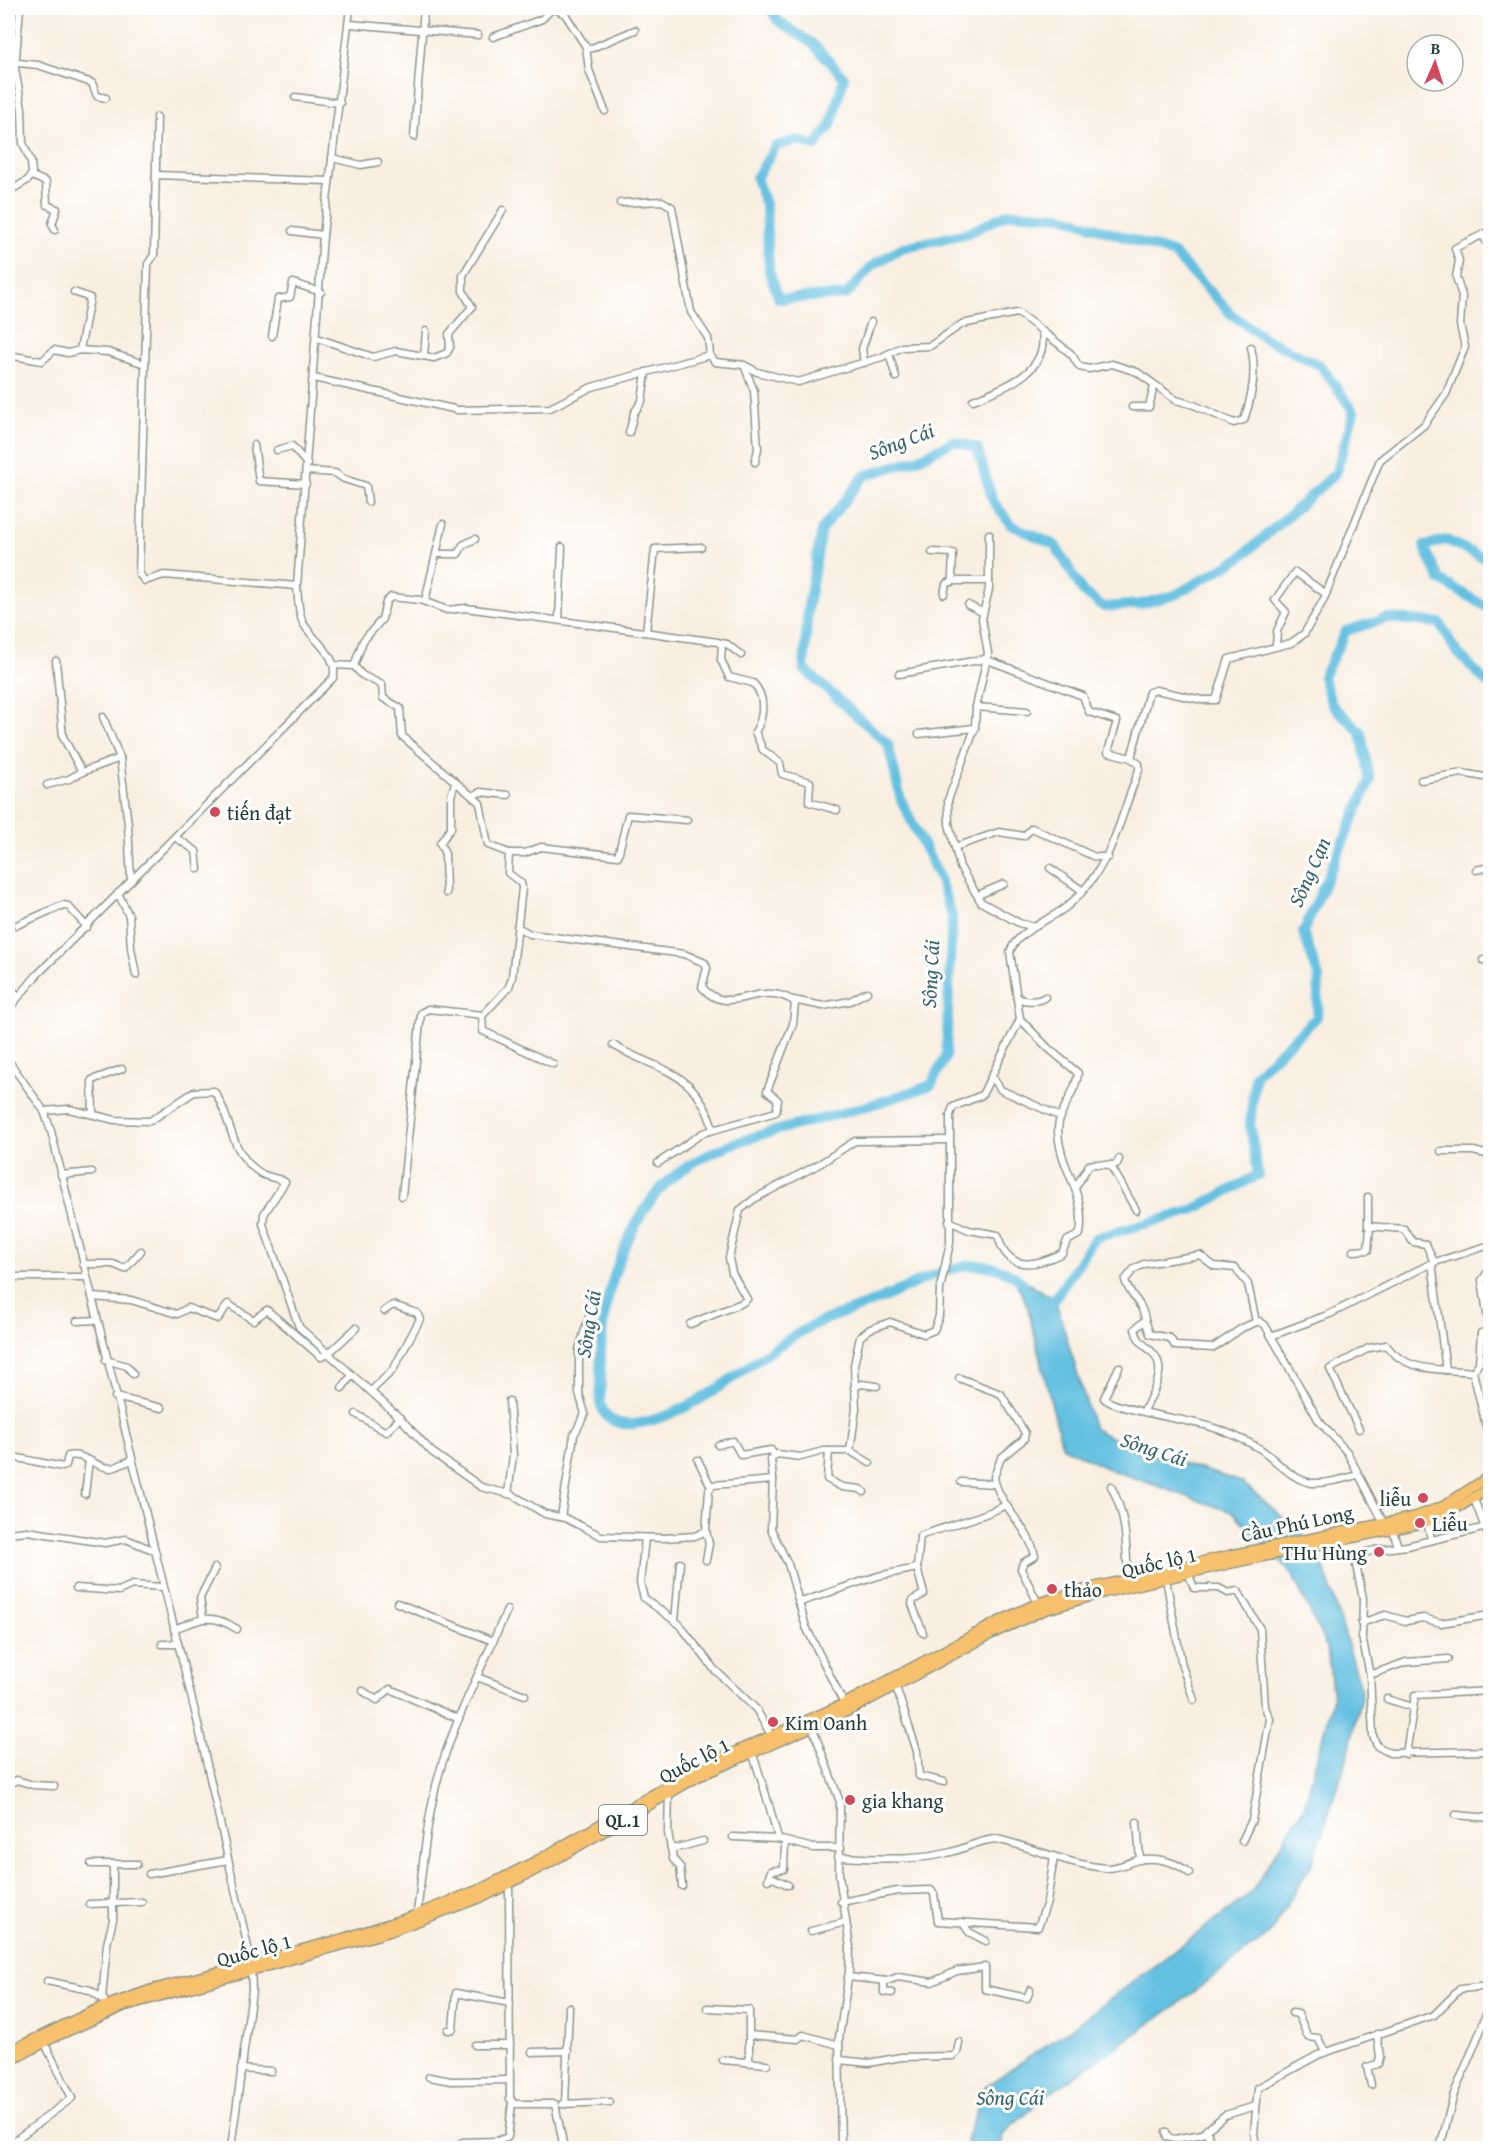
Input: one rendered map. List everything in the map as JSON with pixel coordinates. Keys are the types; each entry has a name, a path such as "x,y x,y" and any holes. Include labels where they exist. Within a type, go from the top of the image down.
{"highway":[{"name":"QL.1","path":"1373,1529 1384,1523 1415,1517 1444,1506 1491,1476"},
{"name":"QL.1","path":"1373,1529 1393,1531 1427,1522 1491,1488"},
{"name":"Cầu Phú Long","path":"1231,1559 1373,1529"},
{"name":"Quốc lộ 1","path":"8,2062 44,2042 124,2006 417,1914 508,1876 692,1772 771,1735 811,1723 998,1622 1038,1604 1128,1579 1231,1559"},
{"name":"Quốc lộ 1","path":"8,2052 105,2001 397,1929 509,1884 669,1792 811,1723 896,1687 969,1646 1044,1610 1102,1593 1189,1575 1231,1559"}],"street":[{"path":"20,8 16,63 23,143 31,162 32,176"},
{"path":"8,1010 18,995 333,678 336,670 304,626 299,614 297,586 328,181 340,103 350,8"},
{"path":"414,137 424,8"},
{"path":"493,37 542,20 552,8 564,14 587,50 589,70 605,111"},
{"path":"350,24 478,35"},
{"path":"587,50 635,30"},
{"path":"8,62 38,65 92,83 97,96 106,98"},
{"path":"295,97 340,103"},
{"path":"157,117 154,255 148,264 140,577 149,580 164,575 297,586"},
{"path":"332,158 361,165 378,162"},
{"path":"156,175 328,181"},
{"path":"8,192 32,176"},
{"path":"32,176 46,182 47,205 57,209 52,224 56,230"},
{"path":"620,203 662,201 672,207 691,312 710,341 710,355 718,364 744,365 757,372 795,382 864,363 902,347 930,345 962,324 1012,313 1024,315 1071,354 1080,367 1089,369 1112,364 1140,373 1154,386 1176,400 1194,405 1223,421 1234,423 1243,421 1253,380 1251,347"},
{"path":"317,338 373,357 396,351 434,358 449,351 449,334 472,307 463,291 463,275 503,210"},
{"path":"292,231 323,236"},
{"path":"1131,758 1151,691 1202,700 1216,700 1227,660 1297,641 1304,634 1326,594 1380,460 1424,425 1446,394 1453,379 1466,347 1460,325 1462,296 1456,277 1459,261 1454,250 1491,231"},
{"path":"1483,236 1491,248"},
{"path":"272,336 278,299 290,297 293,283 321,292"},
{"path":"74,292 90,298 81,350"},
{"path":"864,363 862,349 871,322"},
{"path":"424,356 426,331"},
{"path":"973,400 1016,382 1042,351 1042,332"},
{"path":"8,355 42,361 54,350 70,353 81,350 108,352 145,364"},
{"path":"889,354 896,377"},
{"path":"314,378 458,410 495,411 555,407 587,389 710,355"},
{"path":"744,365 754,391 758,449 755,462"},
{"path":"629,433 634,413 643,398 646,372"},
{"path":"1132,407 1149,407 1154,386"},
{"path":"254,445 259,482 306,484"},
{"path":"277,450 292,446 307,468 335,473 344,479 366,486 368,502"},
{"path":"425,602 443,524"},
{"path":"990,534 989,581 982,612 982,625 988,650 976,707 975,728 948,800 949,824 960,867 986,905 1019,923 1035,927"},
{"path":"437,554 458,554 463,545 475,538"},
{"path":"559,620 562,547"},
{"path":"646,632 655,549 700,547"},
{"path":"932,552 952,553 954,581"},
{"path":"1276,646 1277,631 1286,612 1275,600 1295,572 1326,594"},
{"path":"945,594 945,585 954,581 989,581"},
{"path":"354,666 363,641 382,619 389,598 425,602 447,610 466,608 721,643 727,644 741,655"},
{"path":"968,605 982,612"},
{"path":"721,643 722,660 729,677 753,683 760,693 760,724 755,732 763,750 782,765 782,774 810,782 809,802 837,810"},
{"path":"850,1451 856,1413 854,1365 862,1335 890,1322 924,1334 931,1333 938,1320 940,1289 950,1243 950,1115 953,1107 982,1095 993,1078 1020,1019 1010,952 1015,942 1068,906 1083,891 1108,857 1139,770 1138,763 1131,758 1108,752 1117,721 1089,712 1083,696 985,659 899,674"},
{"path":"56,661 63,736 82,772"},
{"path":"334,665 354,666 362,675 382,685 385,700 400,708 402,736 482,807 488,845 509,853 525,853 541,847 618,856 627,815 687,820"},
{"path":"976,707 1027,711"},
{"path":"103,717 120,758 128,825 131,880"},
{"path":"919,735 975,728"},
{"path":"47,785 69,779 120,758"},
{"path":"1421,780 1462,773 1491,778"},
{"path":"446,893 445,854 440,843 452,828 451,795 456,783"},
{"path":"472,796 480,792 508,795"},
{"path":"955,847 999,832 1024,836 1032,828 1095,857 1108,857"},
{"path":"175,837 196,851 198,870"},
{"path":"509,853 508,873 521,883 522,888 510,984 482,1016 483,1031 553,1064"},
{"path":"1476,870 1491,867"},
{"path":"1050,868 1083,891"},
{"path":"978,895 1004,884"},
{"path":"118,893 129,916 136,975"},
{"path":"17,925 63,904 68,906 87,927"},
{"path":"517,927 530,934 653,949 695,958 707,965 702,982 703,989 718,999 737,1000 769,992 823,1006 850,1001 867,992"},
{"path":"1483,960 1491,961"},
{"path":"8,988 18,995"},
{"path":"1017,996 1021,1000 1038,1000 1045,997"},
{"path":"658,1163 687,1141 713,1129 776,1111 778,1100 767,1091 793,1022 793,1000"},
{"path":"402,1196 422,1013 428,1009 482,1016"},
{"path":"949,1221 969,1230 998,1235 1003,1249 1018,1263 1029,1264 1062,1253 1067,1240 1080,1234 1081,1203 1065,1167 1059,1134 1061,1117 1078,1079 1078,1071 1048,1048 1020,1019"},
{"path":"613,1045 635,1058 644,1058 678,1075 703,1100 713,1129"},
{"path":"8,1060 44,1111 174,1629 251,1965 252,1991 231,2148"},
{"path":"93,1113 92,1080 122,1069"},
{"path":"8,1077 17,1074"},
{"path":"993,1078 1000,1090 1061,1117"},
{"path":"44,1111 69,1109 128,1121 150,1121 194,1092 214,1091 232,1137 252,1167 261,1174 284,1181 285,1185 264,1214 263,1224 296,1322 326,1355 371,1391 432,1452 481,1487 508,1494 545,1514 561,1517 601,1536 689,1537 706,1531"},
{"path":"690,1323 747,1299 732,1273 729,1258 740,1210 754,1199 855,1141 949,1140"},
{"path":"1441,1151 1473,1151 1491,1155"},
{"path":"1075,1188 1089,1165 1096,1163 1111,1166 1117,1164 1119,1159"},
{"path":"1111,1166 1136,1210"},
{"path":"61,1175 92,1172"},
{"path":"1368,1197 1366,1224 1370,1227 1404,1229 1413,1242 1426,1244 1433,1263 1446,1370"},
{"path":"1353,1251 1368,1250 1370,1227"},
{"path":"1271,1336 1330,1314 1433,1263 1491,1245"},
{"path":"83,1264 113,1264 125,1269 141,1251"},
{"path":"1256,1322 1248,1284 1240,1272 1235,1268 1212,1265 1200,1255 1144,1264 1127,1277 1127,1287 1141,1304 1150,1334 1170,1338 1174,1346 1194,1345 1208,1349 1256,1322 1265,1325 1318,1421 1342,1444 1384,1523"},
{"path":"1488,1272 1482,1280 1489,1327 1488,1331 1480,1333 1479,1363 1473,1372 1491,1442"},
{"path":"8,1277 86,1277"},
{"path":"92,1297 131,1300 177,1314 188,1308 218,1319 228,1304 253,1320 267,1310 318,1356 326,1355 356,1328"},
{"path":"561,1517 574,1435 585,1414 579,1393 579,1349 593,1304"},
{"path":"371,1391 393,1370 420,1319 417,1313 393,1305 384,1311"},
{"path":"77,1321 97,1320"},
{"path":"1144,1411 1160,1371 1155,1356 1143,1346 1136,1332 1145,1320"},
{"path":"1359,1429 1331,1368 1369,1348 1386,1345 1394,1356 1422,1369 1473,1372"},
{"path":"106,1360 127,1366 133,1374"},
{"path":"1119,1367 1104,1400 1121,1408 1194,1422 1233,1435 1258,1448 1295,1476 1311,1483 1357,1475"},
{"path":"342,1388 351,1377"},
{"path":"959,1378 1001,1394 1025,1433 1024,1439 1001,1458 994,1471 995,1484 1006,1505 1019,1522 1034,1552 1034,1557 1023,1563 1021,1569 1038,1604"},
{"path":"854,1388 861,1384 877,1386"},
{"path":"115,1397 162,1408"},
{"path":"508,1494 513,1455 509,1401"},
{"path":"356,1414 387,1432 400,1418"},
{"path":"718,1445 733,1440 741,1455 771,1450 774,1455"},
{"path":"774,1455 801,1456 850,1451 870,1463"},
{"path":"829,1452 827,1479 843,1487 860,1489 864,1492"},
{"path":"8,1455 63,1467 70,1455 83,1456 111,1469 131,1461"},
{"path":"774,1455 770,1463 773,1480 770,1525 788,1564 806,1627 844,1704"},
{"path":"85,1494 89,1460"},
{"path":"698,1460 711,1487 706,1531 709,1544 706,1560"},
{"path":"711,1487 717,1484 773,1480"},
{"path":"961,1482 995,1484"},
{"path":"1111,1486 1120,1503 1127,1533 1128,1579"},
{"path":"1474,1499 1491,1541"},
{"path":"923,1633 912,1604 913,1600 924,1594 917,1568 920,1536 950,1524 980,1518 1006,1505"},
{"path":"1427,1522 1431,1539"},
{"path":"1487,1527 1375,1550 1356,1558 1363,1598 1361,1623 1370,1675 1374,1741 1377,1746 1390,1753 1406,1754 1491,1751"},
{"path":"8,1533 27,1531 105,1543 126,1539 153,1550"},
{"path":"1393,1531 1398,1547"},
{"path":"645,1538 641,1592 649,1603 675,1621 714,1669 756,1709 771,1735"},
{"path":"675,1621 680,1563"},
{"path":"203,1618 200,1598 214,1568"},
{"path":"798,1603 878,1576 892,1575 917,1568"},
{"path":"1189,1575 1194,1588 1219,1588 1228,1593 1238,1591 1260,1629 1265,1707 1270,1719 1252,1820 1242,1841"},
{"path":"1166,1580 1182,1666 1194,1700"},
{"path":"76,1588 119,1591 132,1585 163,1587"},
{"path":"397,1603 493,1641"},
{"path":"417,1914 436,1788 459,1719 507,1610"},
{"path":"1361,1623 1385,1615 1406,1621 1423,1618 1441,1623 1491,1616"},
{"path":"174,1629 203,1618 222,1620 237,1629"},
{"path":"162,1644 177,1644"},
{"path":"1370,1675 1407,1662 1448,1659"},
{"path":"477,1677 525,1695"},
{"path":"896,1687 917,1751 919,1776 944,1782"},
{"path":"363,1691 378,1700 390,1689 459,1719"},
{"path":"1406,1754 1414,1695 1491,1691"},
{"path":"1387,1699 1412,1707"},
{"path":"811,1723 840,1802 841,1848 838,1857 841,1902 850,1953 839,2045 841,2148"},
{"path":"752,1752 766,1792 770,1820 775,1826 778,1839"},
{"path":"8,1785 17,1780 33,1785 54,1786"},
{"path":"669,1792 668,1833 674,1849 673,1859 680,1867 682,1886"},
{"path":"1456,1815 1491,1818"},
{"path":"1137,1822 1140,1860"},
{"path":"733,1837 778,1839 813,1848 841,1848"},
{"path":"838,1857 932,1856 996,1839 1054,1857 1108,1868 1122,1867 1140,1860 1173,1862 1189,1873"},
{"path":"674,1849 703,1841"},
{"path":"785,1842 784,1869 781,1872 771,1871 769,1878 788,1885"},
{"path":"841,1902 898,1891 931,1890 934,1894 937,1921 1038,1927 1047,1902 1054,1857"},
{"path":"149,1874 228,1860"},
{"path":"91,1864 137,1864"},
{"path":"105,2001 107,1944 113,1925 113,1864"},
{"path":"459,2148 462,2142 497,2141 507,2137 512,2103 509,1884"},
{"path":"88,1904 142,1902"},
{"path":"811,1931 846,1922"},
{"path":"962,1922 969,1932 986,1941"},
{"path":"848,1977 884,1981 897,1977 932,1982 957,1971 985,1967 985,1989 1027,1998 1030,1990"},
{"path":"47,1981 90,1990 105,2001"},
{"path":"884,1981 884,1992 892,1993"},
{"path":"1256,2148 1258,2088 1325,2052 1434,2015 1460,1989 1491,1986"},
{"path":"448,2030 453,2029 456,1993 510,2003"},
{"path":"1440,2148 1454,2094 1488,2017 1491,1999"},
{"path":"565,2104 569,2007"},
{"path":"707,2008 749,2010 748,2062"},
{"path":"1292,2013 1298,2014 1308,2037 1318,2038 1325,2052"},
{"path":"1371,2085 1367,2067 1378,2064 1380,2057 1377,2034"},
{"path":"749,2035 798,2039 804,2035 839,2045"},
{"path":"10,2144 72,2097 44,2042"},
{"path":"839,2060 869,2063 901,2056 953,2056 957,2053 959,2042"},
{"path":"475,2045 510,2045"},
{"path":"532,2052 568,2051"},
{"path":"723,2060 767,2064"},
{"path":"241,2070 271,2071"},
{"path":"429,2077 451,2081 510,2080"},
{"path":"512,2103 610,2102"},
{"path":"555,2104 564,2148"},
{"path":"1166,2132 1167,2136 1175,2139 1202,2134 1225,2115 1256,2106"},
{"path":"1207,2129 1211,2148"},
{"path":"497,2141 498,2148"}],"water":[{"name":"Sông Cái","path":"1012,1274 1055,1299 1094,1429 1135,1449 1242,1482 1318,1548 1362,1691 1348,1756 1312,1864 1269,1934 1178,2004 1048,2095 1003,2134 1001,2148 966,2148 966,2140 986,2086 1077,2024 1251,1893 1304,1807 1333,1697 1327,1648 1292,1574 1234,1513 1106,1468 1062,1446 1027,1305"}],"waterway":[{"name":"Sông Cái","path":"770,8 778,21 813,44 844,77 831,125 815,146 797,140 776,146 756,178 766,207 769,271 779,299 846,295 872,266 901,248 968,233 1009,213 1062,216 1174,254 1231,314 1264,338 1321,366 1354,412 1336,473 1240,558 1175,595 1141,604 1104,607 1083,592 1055,545 1011,525 993,501 977,448 954,441 918,459 864,476 822,529 808,605 804,669 888,744 901,800 939,877 952,917 946,1056 931,1085 874,1104 741,1141 689,1165 665,1184 652,1198 636,1224 614,1275 601,1347 601,1405 608,1418 618,1423 640,1423 663,1417 705,1396 784,1342 815,1324 881,1299 924,1279 957,1268 973,1265 989,1266 1006,1272 1022,1282"},
{"name":"Sông Cạn","path":"1490,561 1446,540 1424,546 1440,580 1490,609"},
{"name":"Sông Cạn","path":"1048,1309 1095,1238 1191,1211 1258,1175 1250,1125 1255,1075 1317,1017 1319,978 1303,932 1370,781 1361,732 1332,705 1323,677 1346,631 1387,618 1440,623 1455,650 1490,684"}],"place":[{"name":"tiến đạt","path":"215,812"},
{"name":"liễu","path":"1423,1498"},
{"name":"Liễu","path":"1420,1523"},
{"name":"THu Hùng","path":"1379,1552"},
{"name":"thảo","path":"1052,1589"},
{"name":"Kim Oanh","path":"773,1722"},
{"name":"gia khang","path":"850,1800"}]}
